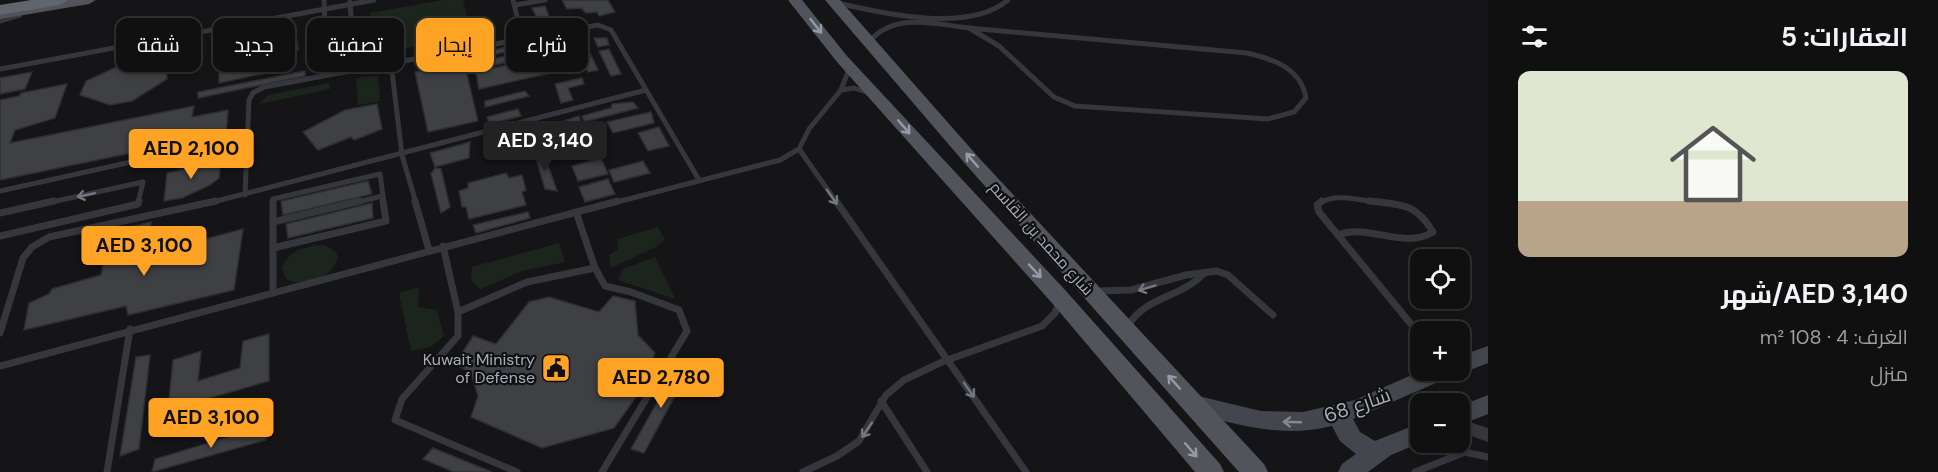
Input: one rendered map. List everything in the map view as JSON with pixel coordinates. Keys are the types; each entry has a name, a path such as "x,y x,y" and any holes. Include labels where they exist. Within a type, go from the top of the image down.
{"highway":[{"path":"0,3 19,0"},
{"path":"0,10 60,0"}],"main road":[{"path":"0,15 88,0"},
{"name":"شارع محمد بن القاسم","path":"795,0 842,59 1059,297 1210,472"},
{"name":"شارع محمد بن القاسم","path":"833,1 974,163 1256,472"}],"street":[{"path":"1470,361 1488,354"},
{"name":"شارع 68","path":"1194,404 1257,420 1301,422 1341,414 1420,381"},
{"path":"1470,412 1488,404"},
{"path":"1341,414 1342,425 1349,436 1362,447 1377,453"},
{"path":"1470,429 1488,435"},
{"path":"1350,472 1377,453 1410,438"}],"lane":[{"path":"0,21 88,0"},
{"path":"324,0 327,75"},
{"path":"0,69 324,9 350,2 374,0"},
{"path":"518,18 514,3 545,0"},
{"path":"833,1 874,11 959,18 989,14 1000,9 1008,0"},
{"path":"350,2 351,18"},
{"path":"870,41 878,30 891,25 969,28 1247,52 1272,60 1293,73 1302,82 1306,98 1294,112 1268,118 1075,106 1054,97 999,46 969,28 959,18"},
{"path":"588,27 598,25 611,30 699,180"},
{"path":"404,61 506,40"},
{"path":"0,366 443,246 780,160 799,148 809,129 841,90 848,72 842,59"},
{"path":"245,195 249,100 254,93 264,87 344,72"},
{"path":"393,72 402,155 429,250"},
{"path":"841,90 862,89 884,104"},
{"path":"0,333 23,258 32,247 49,237 245,195 646,90"},
{"path":"799,148 1026,472"},
{"path":"0,191 158,156"},
{"path":"273,248 386,221 380,174 273,199 273,248 273,291"},
{"path":"0,213 144,182 138,204 0,236"},
{"path":"273,222 382,196"},
{"path":"1338,235 1353,230 1412,238 1428,236 1433,232 1422,214 1402,205 1325,199 1317,205 1319,212 1410,323"},
{"path":"576,212 595,268 605,286 631,292 680,310 687,331 602,472"},
{"path":"443,246 458,312 458,336 402,399 395,420 517,472"},
{"path":"458,312 527,282 595,268"},
{"path":"1089,289 1103,292 1130,292 1187,275 1214,271 1224,273 1273,315"},
{"path":"1127,330 1130,321 1144,306 1192,285 1204,273"},
{"path":"803,472 852,448 866,434 881,401 891,390 913,376 948,361 1042,326 1055,313 1059,297"},
{"path":"107,472 130,329"},
{"path":"881,401 927,472"},
{"path":"1415,472 1465,452 1488,457"}],"shaded area":[{"path":"443,0 463,0 468,18 416,18 416,46 404,48 404,18 370,18 370,13"},
{"path":"378,76 380,101 358,105 356,78"},
{"path":"329,83 330,89 259,104 268,95"},
{"path":"658,227 665,240 654,248 611,268 609,255 618,250 617,239"},
{"path":"559,243 565,262 522,271 480,289 471,281 472,267"},
{"path":"316,245 325,245 336,252 338,258 329,271 316,280 308,282 300,283 285,278 282,267 290,255"},
{"path":"655,257 675,299 618,280 623,269"},
{"path":"419,287 418,307 437,310 444,336 430,347 411,351 399,293"}],"building":[{"path":"562,0 608,0 615,12 599,16 597,12 586,13 581,8 567,9"},
{"path":"545,6 550,18 537,18 532,8"},
{"path":"594,38 607,38 609,45 598,47"},
{"path":"295,41 297,41 298,50 295,51"},
{"path":"506,47 506,52 494,54 494,50"},
{"path":"609,49 621,74 611,76 599,51"},
{"path":"506,56 506,62 494,65 494,59"},
{"path":"592,57 598,70 588,72 588,58"},
{"path":"506,65 506,72 555,72 479,89 476,72 494,72 494,68"},
{"path":"116,67 116,72 166,72 167,79 132,101 110,105 80,95 86,81"},
{"path":"305,71 305,76 198,98 198,92"},
{"path":"32,72 25,89 0,94 0,78"},
{"path":"219,72 270,72 219,83"},
{"path":"415,72 466,72 478,121 428,132"},
{"path":"582,78 584,84 568,88 573,100 561,103 555,84"},
{"path":"67,84 55,118 15,130 10,143 194,106 192,117 228,110 225,150 171,159 175,144 0,180 0,100 19,96 21,93"},
{"path":"525,91 529,96 485,107 485,101"},
{"path":"633,102 638,108 584,122 582,116 611,108 612,104"},
{"path":"377,104 382,129 354,140 351,137 318,150 303,132 345,110"},
{"path":"518,109 521,116 490,124 487,117"},
{"path":"651,112 654,123 613,133 607,122"},
{"path":"579,116 581,122 558,128 557,123"},
{"path":"659,127 669,146 648,151 638,133"},
{"path":"470,142 469,158 435,167 430,153"},
{"path":"534,152 544,154 557,191 545,189"},
{"path":"601,158 608,174 578,181 572,166"},
{"path":"221,160 219,178 210,185 182,198 164,201 167,173"},
{"path":"643,161 650,173 614,182 609,170"},
{"path":"435,168 441,169 450,207 441,213 431,174"},
{"path":"506,173 509,178 522,175 526,190 522,192 526,205 469,219 466,207 462,207 459,191 468,188 468,183"},
{"path":"608,179 615,194 585,202 579,187"},
{"path":"368,181 372,194 283,215 281,201"},
{"path":"372,203 373,218 288,238 286,224"},
{"path":"528,212 530,218 476,233 473,225"},
{"path":"151,222 149,254 243,229 234,290 128,315 126,306 24,330 29,303 49,294 52,289 101,275 109,232"},
{"name":"Kuwait Ministry of Defense","path":"613,296 635,301 638,335 655,353 641,390 614,428 542,448 471,417 478,396 471,373 455,364 473,336 496,344 529,302 549,297 599,312"},
{"path":"269,334 269,381 168,410 173,360 201,351 198,381 240,368 243,341"},
{"path":"150,355 139,449 120,456 136,357"},
{"path":"679,363 690,368 644,453 631,449"},
{"path":"265,426 266,440 152,472 155,459"},
{"path":"433,448 492,472 454,472 423,459"}],"place":[{"name":"Kuwait Ministry of Defense","path":"556,368"}]}
